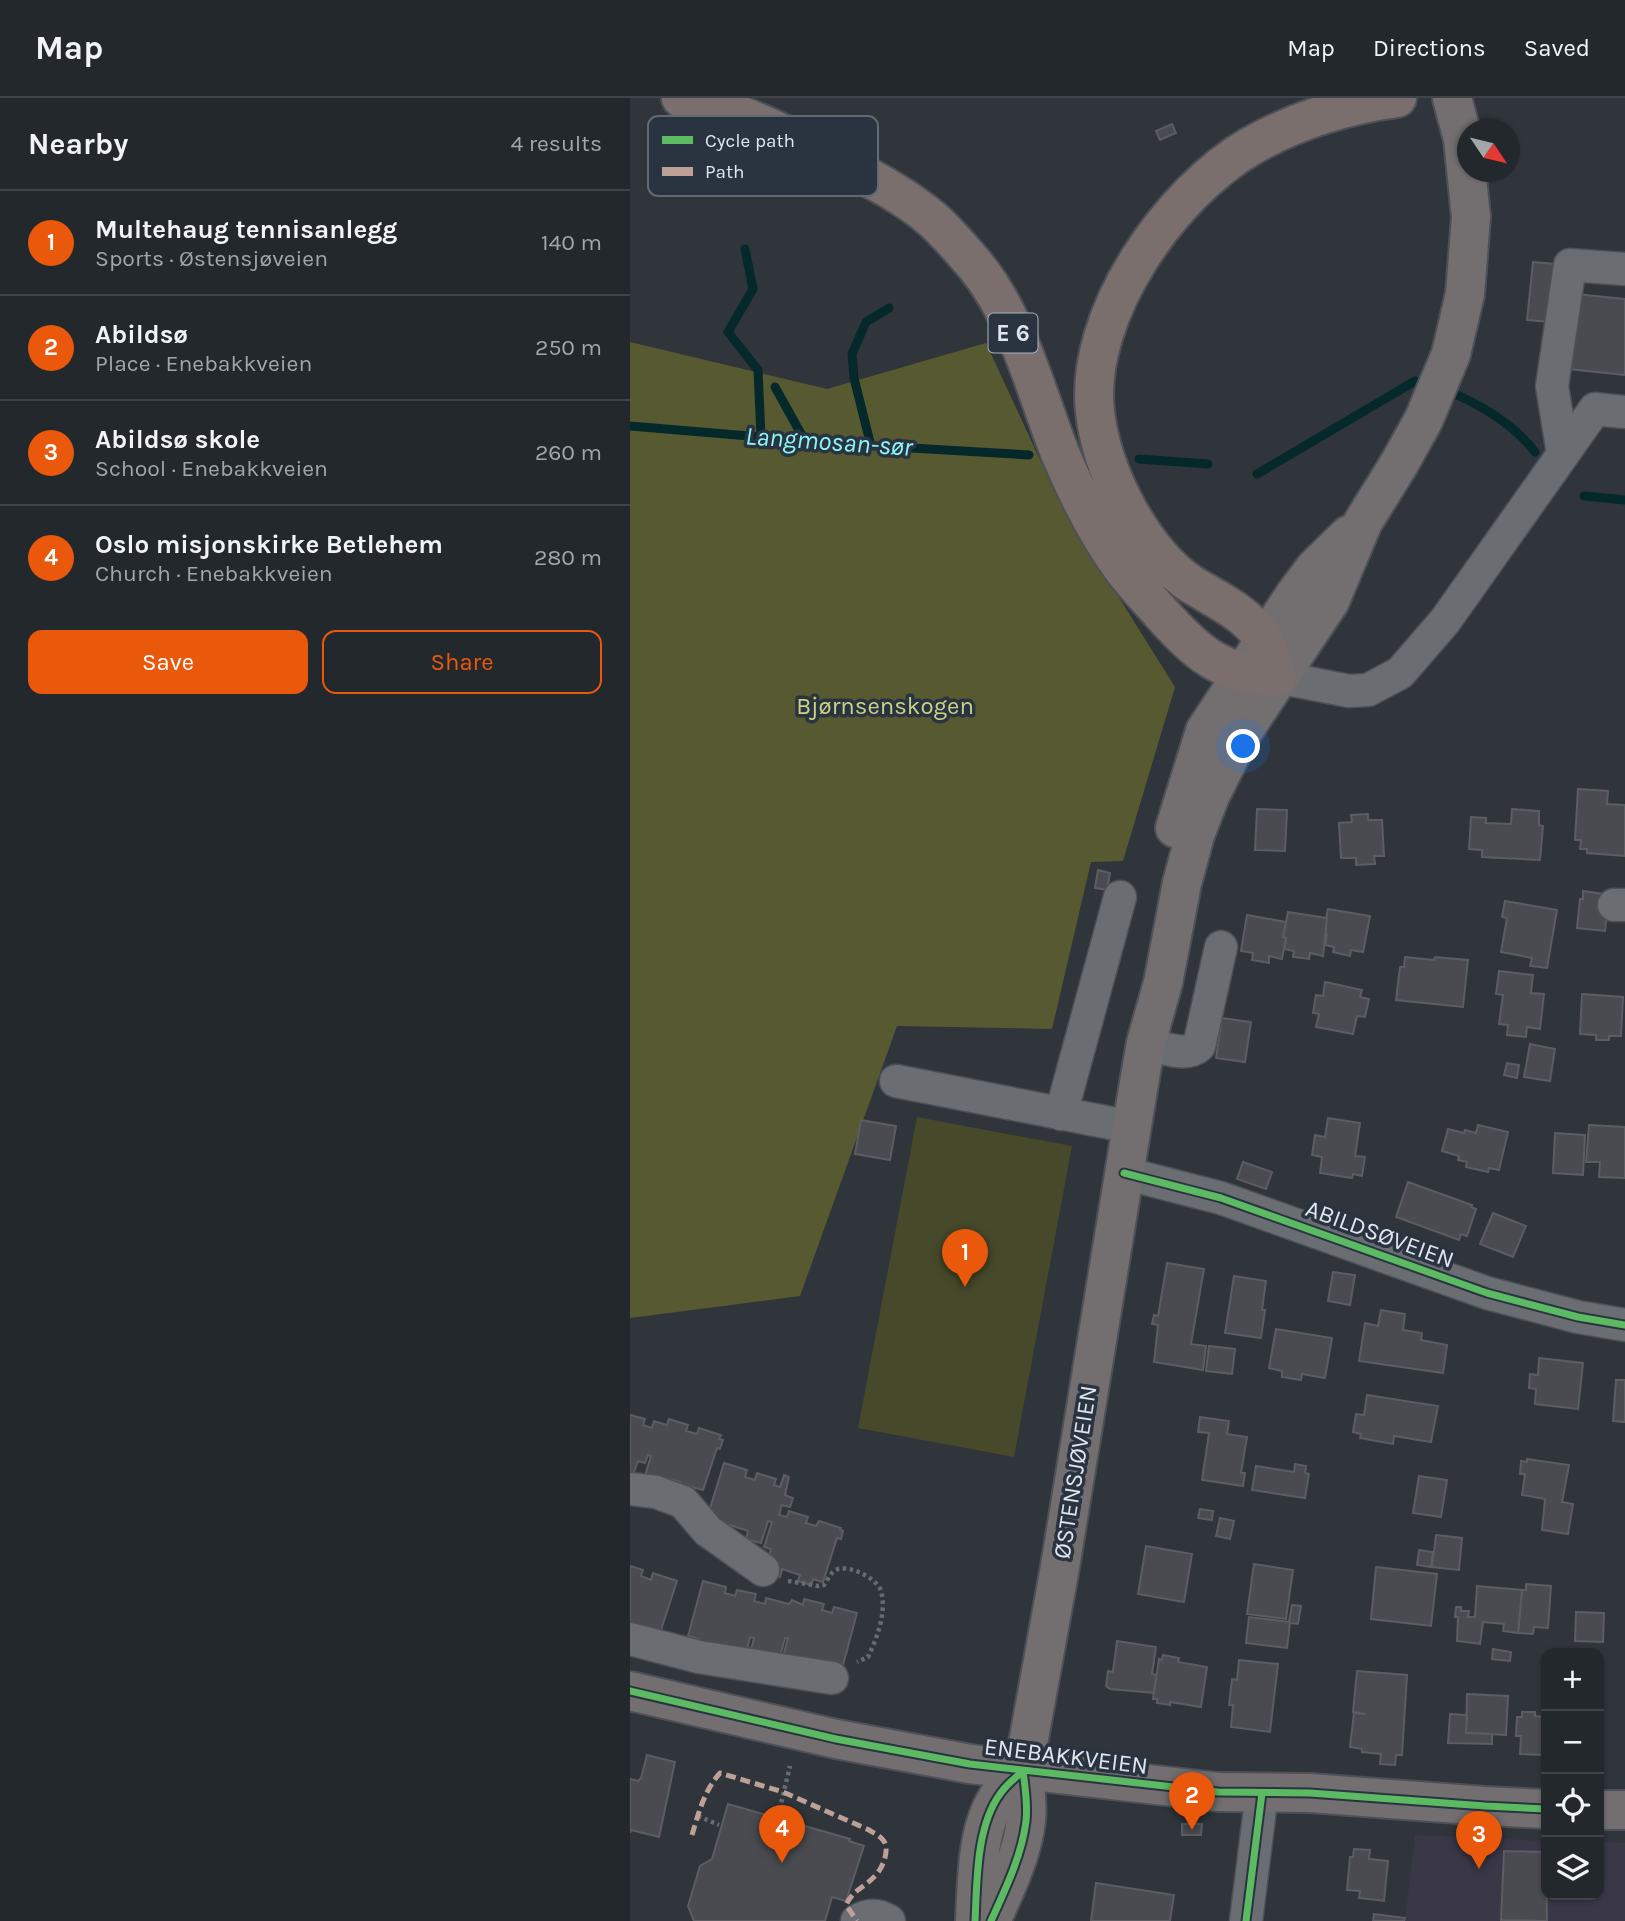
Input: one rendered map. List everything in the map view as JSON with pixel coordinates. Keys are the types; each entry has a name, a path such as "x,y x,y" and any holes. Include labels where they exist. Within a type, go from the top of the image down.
{"highway":[{"name":"E 6","path":"681,98 746,116"},
{"path":"1260,675 1263,640 1249,622 1216,597 1189,583 1172,568 1156,552 1130,513 1108,467 1096,420 1096,373 1101,344 1108,320 1130,274 1160,228 1193,191 1253,145 1311,119 1396,98"},
{"name":"E 6","path":"878,183 933,220 976,267 996,297 1033,377 1060,453 1096,526 1120,565 1181,635 1201,653 1234,671 1260,675"}],"main road":[{"path":"1263,640 1315,568 1363,522 1424,419 1451,354 1461,320 1469,266 1471,217 1463,139 1451,98"},
{"name":"ØSTENSJØVEIEN","path":"991,1921 1010,1877 1026,1822 1023,1771 1060,1567 1146,1043 1142,982 1164,869 1185,789 1205,731 1329,601 1363,522"},
{"name":"ENEBAKKVEIEN","path":"630,1691 849,1741 970,1764 1023,1771 1218,1792 1310,1793 1541,1809"},
{"path":"975,1921 977,1872 990,1811 1000,1793 1023,1771"},
{"path":"1604,1810 1625,1810"}],"street":[{"path":"1563,454 1552,386 1570,265 1625,269"},
{"path":"1260,675 1349,691 1368,690 1400,673 1445,621 1595,409 1625,412"},
{"path":"1061,1114 1120,897"},
{"path":"1146,1043 1181,1051 1191,1051 1199,1046 1221,947"},
{"path":"895,1081 1131,1127"},
{"name":"ABILDSØVEIEN","path":"1124,1173 1233,1202 1487,1293 1578,1317 1625,1325"},
{"path":"630,1489 656,1492 683,1502 708,1531 763,1570"},
{"path":"630,1639 699,1657 840,1673"},
{"path":"1246,1921 1262,1793"},
{"path":"857,1921 873,1915 889,1921"}],"path":[{"path":"763,1570 772,1577 818,1586 824,1585 835,1570 841,1568 857,1572 876,1582 881,1592 882,1606 875,1643 868,1657 840,1673"},
{"path":"778,1816 790,1766"},
{"path":"698,1816 719,1825"}],"shaded area":[{"path":"1415,1835 1541,1841 1541,1900 1604,1900 1604,1842 1625,1843 1625,1921 1405,1921"}],"green space":[{"name":"Bjørnsenskogen","path":"630,342 827,389 986,343 1060,503 1175,687 1123,861 1091,862 1052,1029 897,1026 800,1296 630,1318"},
{"path":"917,1117 1072,1146 1014,1457 858,1428"}],"building":[{"path":"1172,124 1176,133 1160,140 1156,131"},
{"path":"1533,262 1556,264 1551,322 1527,320"},
{"path":"1576,294 1625,299 1625,375 1569,369"},
{"path":"1578,789 1608,791 1607,804 1625,805 1625,856 1587,853 1587,849 1580,849 1581,840 1575,840"},
{"path":"1257,809 1287,810 1285,851 1255,850"},
{"path":"1512,809 1539,811 1539,825 1543,826 1540,860 1482,857 1482,850 1469,849 1471,817 1486,818 1486,823 1511,824"},
{"path":"1368,814 1368,820 1382,820 1384,856 1374,856 1375,864 1356,865 1356,858 1341,858 1339,823 1352,822 1351,815"},
{"path":"1098,870 1110,873 1107,890 1095,888"},
{"path":"1583,891 1604,894 1608,902 1605,931 1577,928"},
{"path":"1505,901 1557,910 1547,968 1530,966 1532,958 1501,952 1507,918 1502,917"},
{"path":"1328,909 1370,916 1363,952 1351,950 1350,956 1333,952 1334,947 1325,945 1327,934 1323,934"},
{"path":"1288,912 1327,918 1323,956 1310,953 1309,959 1293,957 1294,951 1284,949 1286,938 1283,937"},
{"path":"1247,915 1286,922 1282,959 1269,956 1269,963 1252,960 1253,953 1241,951"},
{"path":"1405,957 1468,960 1463,1007 1396,1000 1400,967 1404,967"},
{"path":"1499,971 1533,975 1531,993 1544,994 1540,1029 1527,1027 1526,1037 1507,1035 1508,1025 1499,1024 1503,995 1496,994"},
{"path":"1325,982 1362,990 1360,997 1369,999 1365,1017 1357,1016 1353,1034 1316,1027 1319,1014 1313,1013 1316,995 1323,996"},
{"path":"1582,994 1623,997 1621,1036 1596,1040 1596,1035 1580,1034"},
{"path":"1222,1018 1251,1022 1245,1062 1216,1058"},
{"path":"1530,1044 1555,1049 1550,1081 1524,1077"},
{"path":"1507,1063 1519,1065 1517,1078 1504,1075"},
{"path":"1328,1118 1360,1123 1355,1156 1365,1157 1362,1176 1353,1174 1352,1178 1320,1173 1322,1157 1312,1155 1315,1135 1325,1137"},
{"path":"861,1120 896,1126 890,1160 855,1154"},
{"path":"1478,1125 1508,1132 1499,1170 1489,1168 1488,1172 1466,1167 1467,1162 1458,1160 1459,1156 1442,1151 1448,1129 1476,1133"},
{"path":"1589,1125 1625,1127 1625,1178 1599,1177 1600,1162 1586,1162"},
{"path":"1555,1133 1585,1135 1583,1175 1553,1173"},
{"path":"1243,1162 1272,1172 1266,1189 1237,1179"},
{"path":"1408,1182 1472,1205 1471,1207 1476,1209 1467,1236 1461,1234 1459,1240 1396,1217"},
{"path":"1493,1213 1526,1226 1513,1257 1480,1244"},
{"path":"1167,1263 1204,1269 1191,1344 1206,1346 1203,1370 1154,1362 1158,1325 1152,1324 1154,1315 1158,1316"},
{"path":"1333,1272 1355,1275 1350,1305 1328,1301"},
{"path":"1234,1276 1266,1281 1261,1338 1225,1333"},
{"path":"1381,1310 1405,1314 1403,1330 1422,1333 1421,1340 1447,1345 1443,1373 1359,1361 1365,1323 1378,1326"},
{"path":"1276,1329 1332,1338 1325,1378 1302,1374 1301,1380 1282,1377 1282,1371 1269,1368"},
{"path":"1209,1346 1235,1349 1232,1374 1206,1371"},
{"path":"1539,1358 1583,1363 1578,1409 1535,1404 1536,1389 1529,1388 1530,1374 1538,1375"},
{"path":"1616,1380 1625,1380 1625,1422 1613,1421"},
{"path":"1367,1395 1438,1406 1431,1442 1394,1436 1393,1444 1360,1438 1361,1434 1353,1432 1356,1414 1364,1415"},
{"path":"630,1415 645,1419 643,1425 652,1428 654,1421 667,1425 669,1419 688,1425 686,1431 697,1434 699,1428 721,1435 719,1439 723,1440 720,1449 717,1448 703,1490 692,1487 690,1493 678,1489 680,1482 665,1478 663,1483 644,1479 651,1456 648,1455 645,1463 638,1461 630,1483"},
{"path":"1200,1417 1229,1421 1227,1434 1247,1437 1241,1473 1245,1473 1243,1486 1202,1480 1209,1433 1198,1432"},
{"path":"1527,1459 1569,1465 1562,1502 1573,1504 1568,1534 1542,1530 1545,1499 1522,1495 1525,1474 1520,1474 1521,1461 1527,1462"},
{"path":"724,1463 747,1470 745,1477 755,1480 757,1473 776,1479 774,1485 780,1487 784,1475 789,1477 785,1495 793,1498 790,1507 782,1505 779,1515 787,1517 789,1511 808,1517 806,1523 816,1526 819,1521 841,1528 841,1539 837,1538 823,1582 813,1579 811,1585 798,1581 800,1575 782,1569 780,1577 764,1572 771,1549 764,1547 772,1522 768,1521 761,1543 746,1539 748,1531 730,1525 728,1531 707,1518"},
{"path":"1295,1464 1306,1466 1305,1473 1309,1474 1305,1498 1252,1490 1256,1466 1294,1472"},
{"path":"1419,1476 1447,1480 1441,1517 1413,1513"},
{"path":"1200,1509 1213,1511 1212,1520 1198,1518"},
{"path":"1220,1518 1234,1521 1230,1539 1216,1536"},
{"path":"1436,1535 1462,1538 1459,1570 1432,1567"},
{"path":"1146,1546 1192,1554 1184,1602 1138,1594"},
{"path":"1419,1550 1433,1552 1431,1567 1417,1565"},
{"path":"1254,1564 1293,1570 1286,1619 1247,1614"},
{"path":"630,1566 643,1570 641,1576 651,1580 653,1573 677,1581 659,1636 630,1627"},
{"path":"1376,1567 1437,1574 1431,1626 1371,1619"},
{"path":"703,1581 726,1587 725,1593 735,1596 737,1590 756,1594 754,1601 765,1604 766,1598 789,1604 792,1600 803,1605 804,1599 824,1604 822,1610 832,1613 834,1607 857,1613 842,1669 782,1661 788,1638 785,1638 779,1661 750,1653 754,1638 750,1637 745,1659 698,1645 699,1639 688,1636"},
{"path":"1526,1584 1551,1586 1548,1628 1534,1627 1533,1634 1518,1633 1522,1590 1526,1590"},
{"path":"1477,1586 1522,1590 1518,1633 1503,1631 1504,1624 1483,1622 1480,1644 1457,1641 1456,1607 1461,1607 1461,1611 1469,1611 1468,1617 1475,1617"},
{"path":"1292,1605 1301,1606 1298,1624 1290,1623 1287,1648 1246,1643 1249,1617 1289,1622"},
{"path":"1576,1612 1604,1613 1603,1642 1575,1641"},
{"path":"1117,1641 1156,1647 1152,1674 1157,1675 1154,1693 1110,1689 1106,1686 1108,1671 1113,1672"},
{"path":"1493,1649 1511,1652 1510,1661 1492,1659"},
{"path":"1163,1655 1179,1658 1178,1662 1207,1667 1201,1707 1170,1702 1170,1705 1157,1703 1157,1699 1153,1699 1159,1659 1162,1660"},
{"path":"1239,1660 1278,1664 1270,1732 1231,1727 1233,1705 1229,1705 1232,1679 1237,1680"},
{"path":"1357,1671 1407,1675 1402,1755 1396,1755 1395,1765 1380,1764 1381,1754 1362,1752 1362,1749 1350,1747 1354,1713 1365,1714 1353,1712"},
{"path":"1467,1694 1508,1696 1506,1735 1466,1733"},
{"path":"1522,1712 1535,1712 1535,1716 1541,1717 1541,1755 1520,1754 1521,1736 1516,1736 1517,1717 1522,1717"},
{"path":"1450,1714 1467,1715 1466,1733 1492,1734 1492,1744 1448,1743"},
{"path":"647,1755 675,1762 659,1837 631,1830 630,1833 630,1779 638,1781 641,1778"},
{"path":"728,1804 850,1839 849,1841 864,1846 846,1901 832,1897 825,1921 694,1921 688,1906 700,1866 712,1859"},
{"path":"1182,1824 1202,1824 1201,1835 1182,1835"},
{"path":"1354,1849 1370,1850 1369,1859 1388,1861 1384,1901 1359,1898 1360,1891 1347,1890 1350,1857 1353,1857"},
{"path":"1504,1851 1541,1852 1541,1900 1547,1900 1547,1921 1501,1920"},
{"path":"1096,1883 1174,1895 1170,1921 1091,1921"},
{"path":"1374,1914 1405,1918 1404,1921 1373,1921"}],"waterway":[{"path":"745,249 753,289 728,332 758,370 761,437"},
{"path":"871,446 854,378 852,354 866,322 889,308"},
{"name":"Langmosan-sør","path":"1257,474 1415,381 1429,386"},
{"path":"775,387 805,441"},
{"name":"Langmosan-sør","path":"1446,391 1495,416 1535,452"},
{"name":"Langmosan-sør","path":"630,426 843,444 1029,455"},
{"name":"Langmosan-sør","path":"1139,459 1208,464"},
{"name":"Langmosan-sør","path":"1584,496 1625,500"}],"marked path":[{"path":"692,1835 706,1794 720,1773 783,1792 869,1830 883,1840 886,1854 877,1874 855,1892 846,1905 857,1921"}],"cycle path":[{"path":"1124,1173 1221,1198 1487,1293 1578,1317 1625,1325"},
{"path":"630,1691 836,1739 970,1764 1218,1792 1310,1793 1541,1809"},
{"path":"975,1921 977,1872 986,1822 1000,1794 1023,1771"},
{"path":"991,1921 1012,1872 1024,1834 1027,1808 1023,1771"},
{"path":"1246,1921 1262,1793"}],"place":[{"name":"Multehaug tennisanlegg","path":"965,1287"},
{"name":"Abildsø","path":"1192,1830"},
{"name":"Oslo misjonskirke Betlehem","path":"782,1863"},
{"name":"Abildsø skole","path":"1479,1869"}]}
